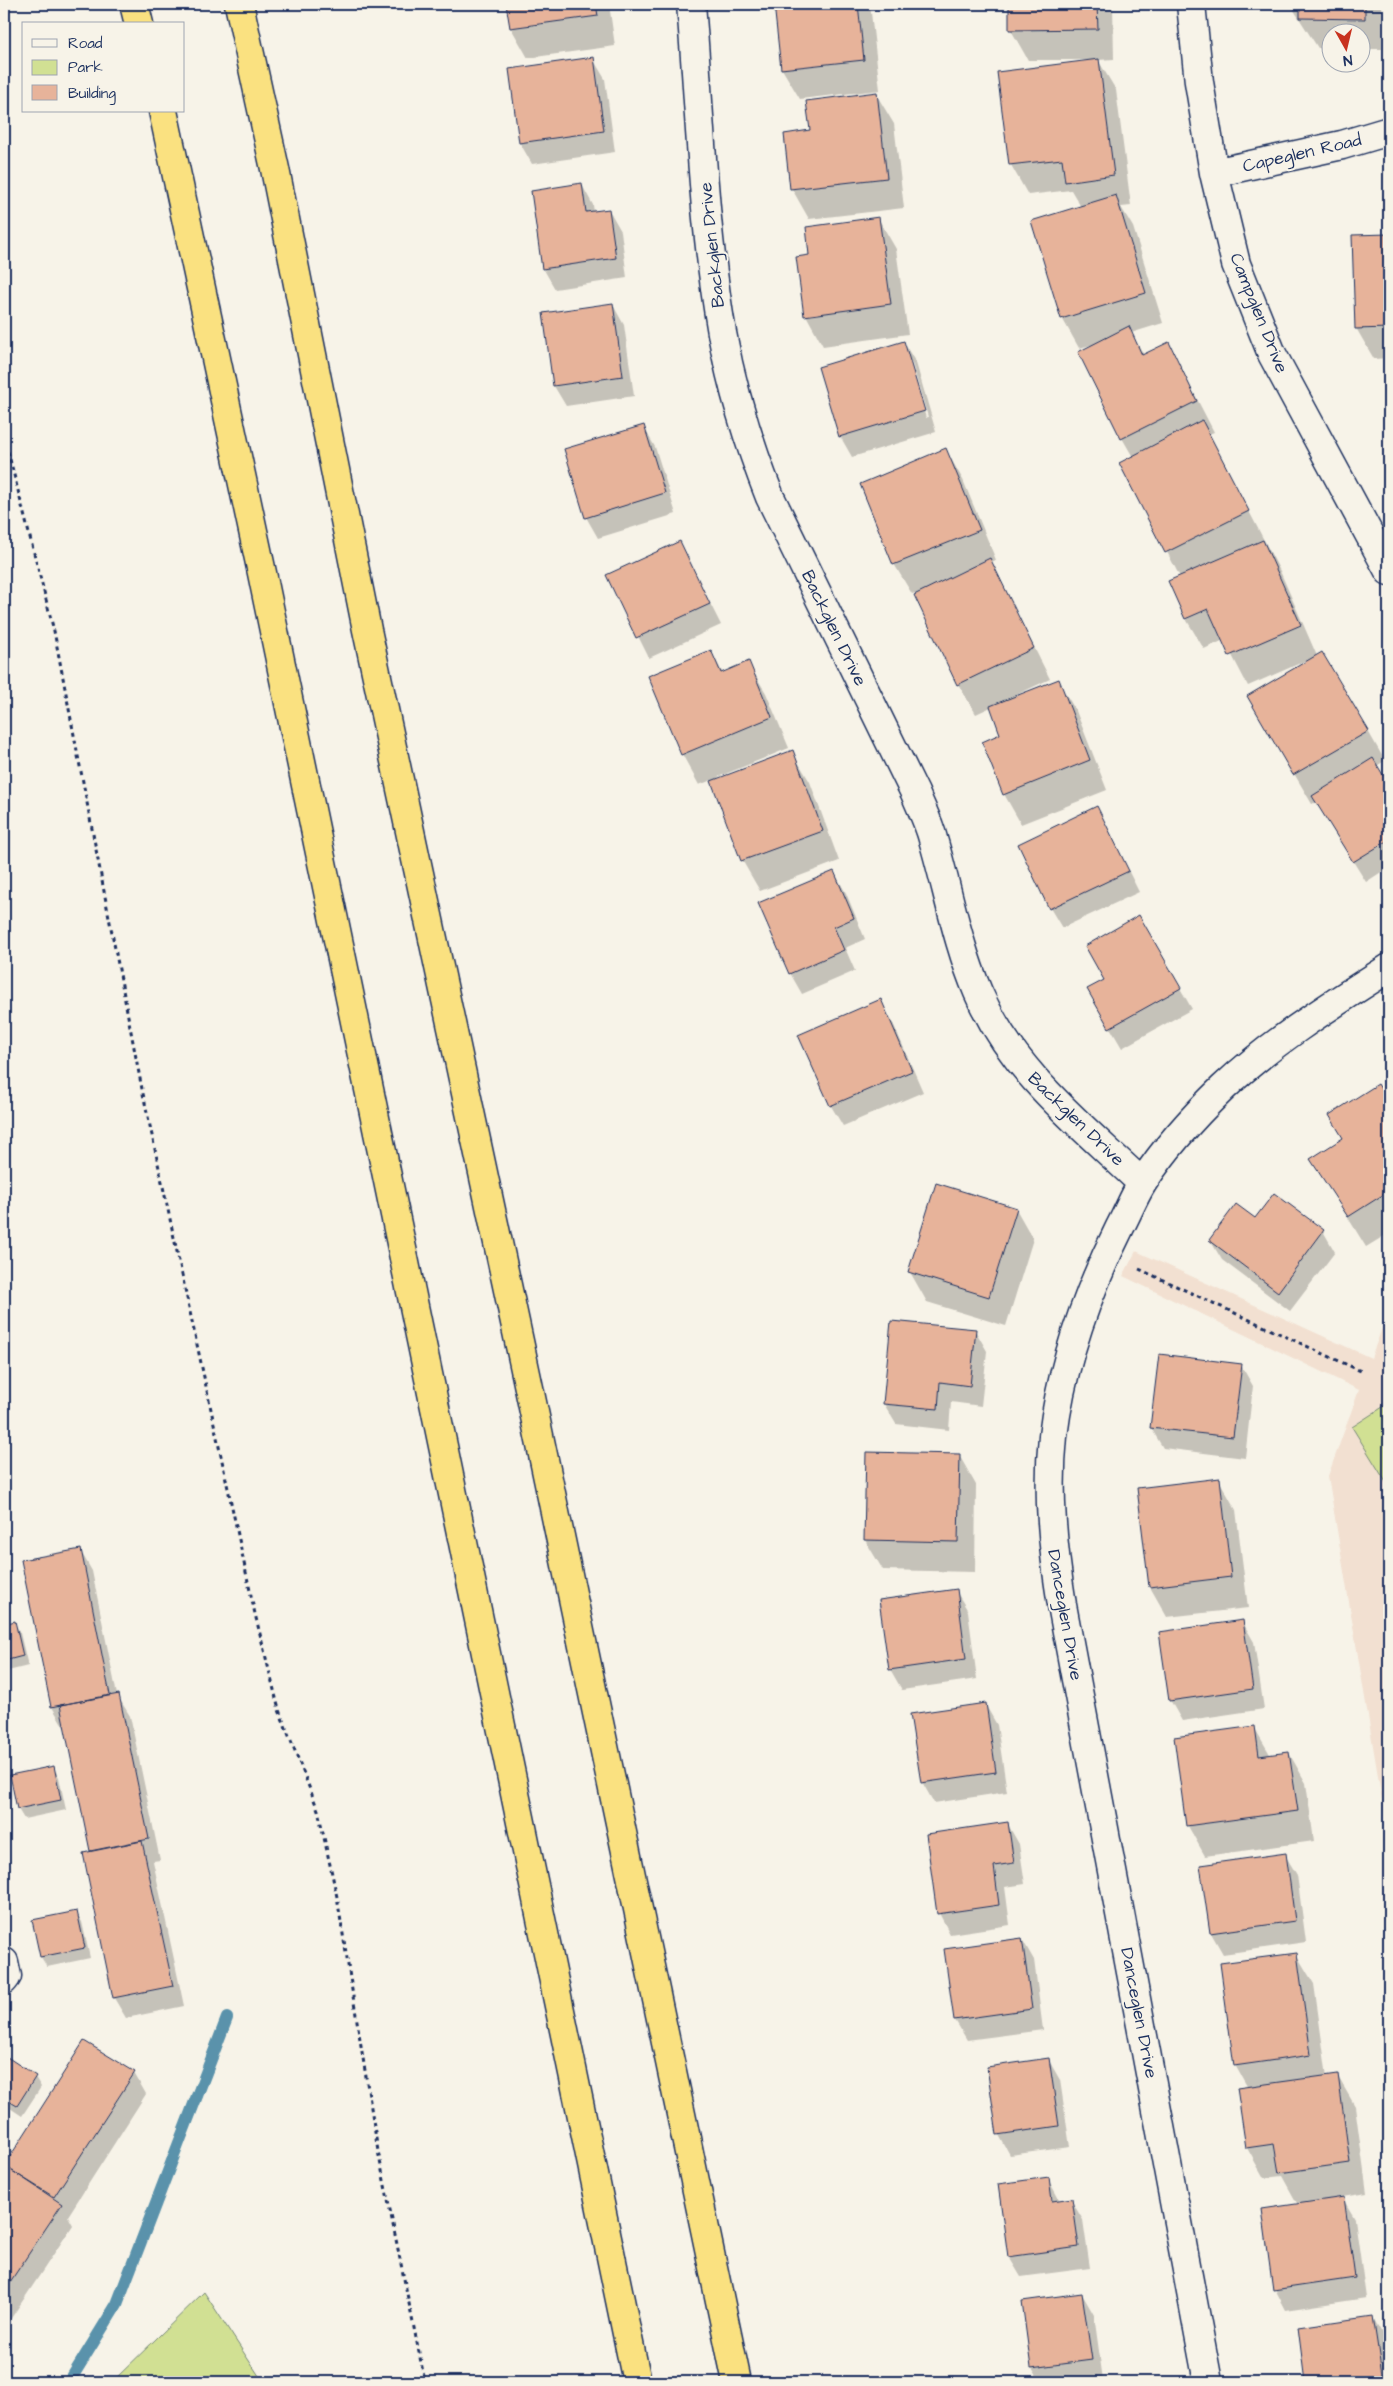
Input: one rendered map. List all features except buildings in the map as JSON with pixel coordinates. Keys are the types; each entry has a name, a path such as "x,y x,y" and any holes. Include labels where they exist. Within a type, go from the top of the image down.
{"highway":[{"path":"134,4 139,22"},
{"path":"140,4 144,22"},
{"path":"239,4 275,169 367,630 531,1398 737,2382"},
{"path":"254,4 275,169"},
{"path":"164,119 262,573 637,2382"}],"street":[{"name":"Backglen Drive","path":"691,4 713,278 722,335 752,451 770,497 915,793 933,837 961,944 978,992 999,1031 1031,1077 1068,1116 1142,1183"},
{"name":"Campglen Drive","path":"1191,4 1199,82 1214,173 1236,264 1272,354 1389,571"},
{"name":"Capeglen Road","path":"1214,173 1342,145 1389,131"},
{"name":"Danceglen Drive","path":"1208,2382 1053,1549 1051,1494 1053,1437 1062,1380 1080,1319 1113,1242 1142,1183 1176,1139 1223,1089 1278,1042 1389,968"},
{"path":"4,1962 6,1976 4,1980"}],"path":[{"path":"4,436 54,630 142,1090 255,1614 279,1710 318,1810 337,1897 378,2151 425,2382"},
{"path":"1113,1242 1136,1267 1363,1372"}],"shaded area":[{"path":"1136,1251 1371,1358 1389,1309 1389,1842 1328,1476 1359,1390 1123,1276"}],"green space":[{"path":"1389,1403 1389,1487 1352,1427"},
{"path":"204,2292 263,2382 112,2382"}],"waterway":[{"path":"69,2382 117,2304 227,2018"}]}
